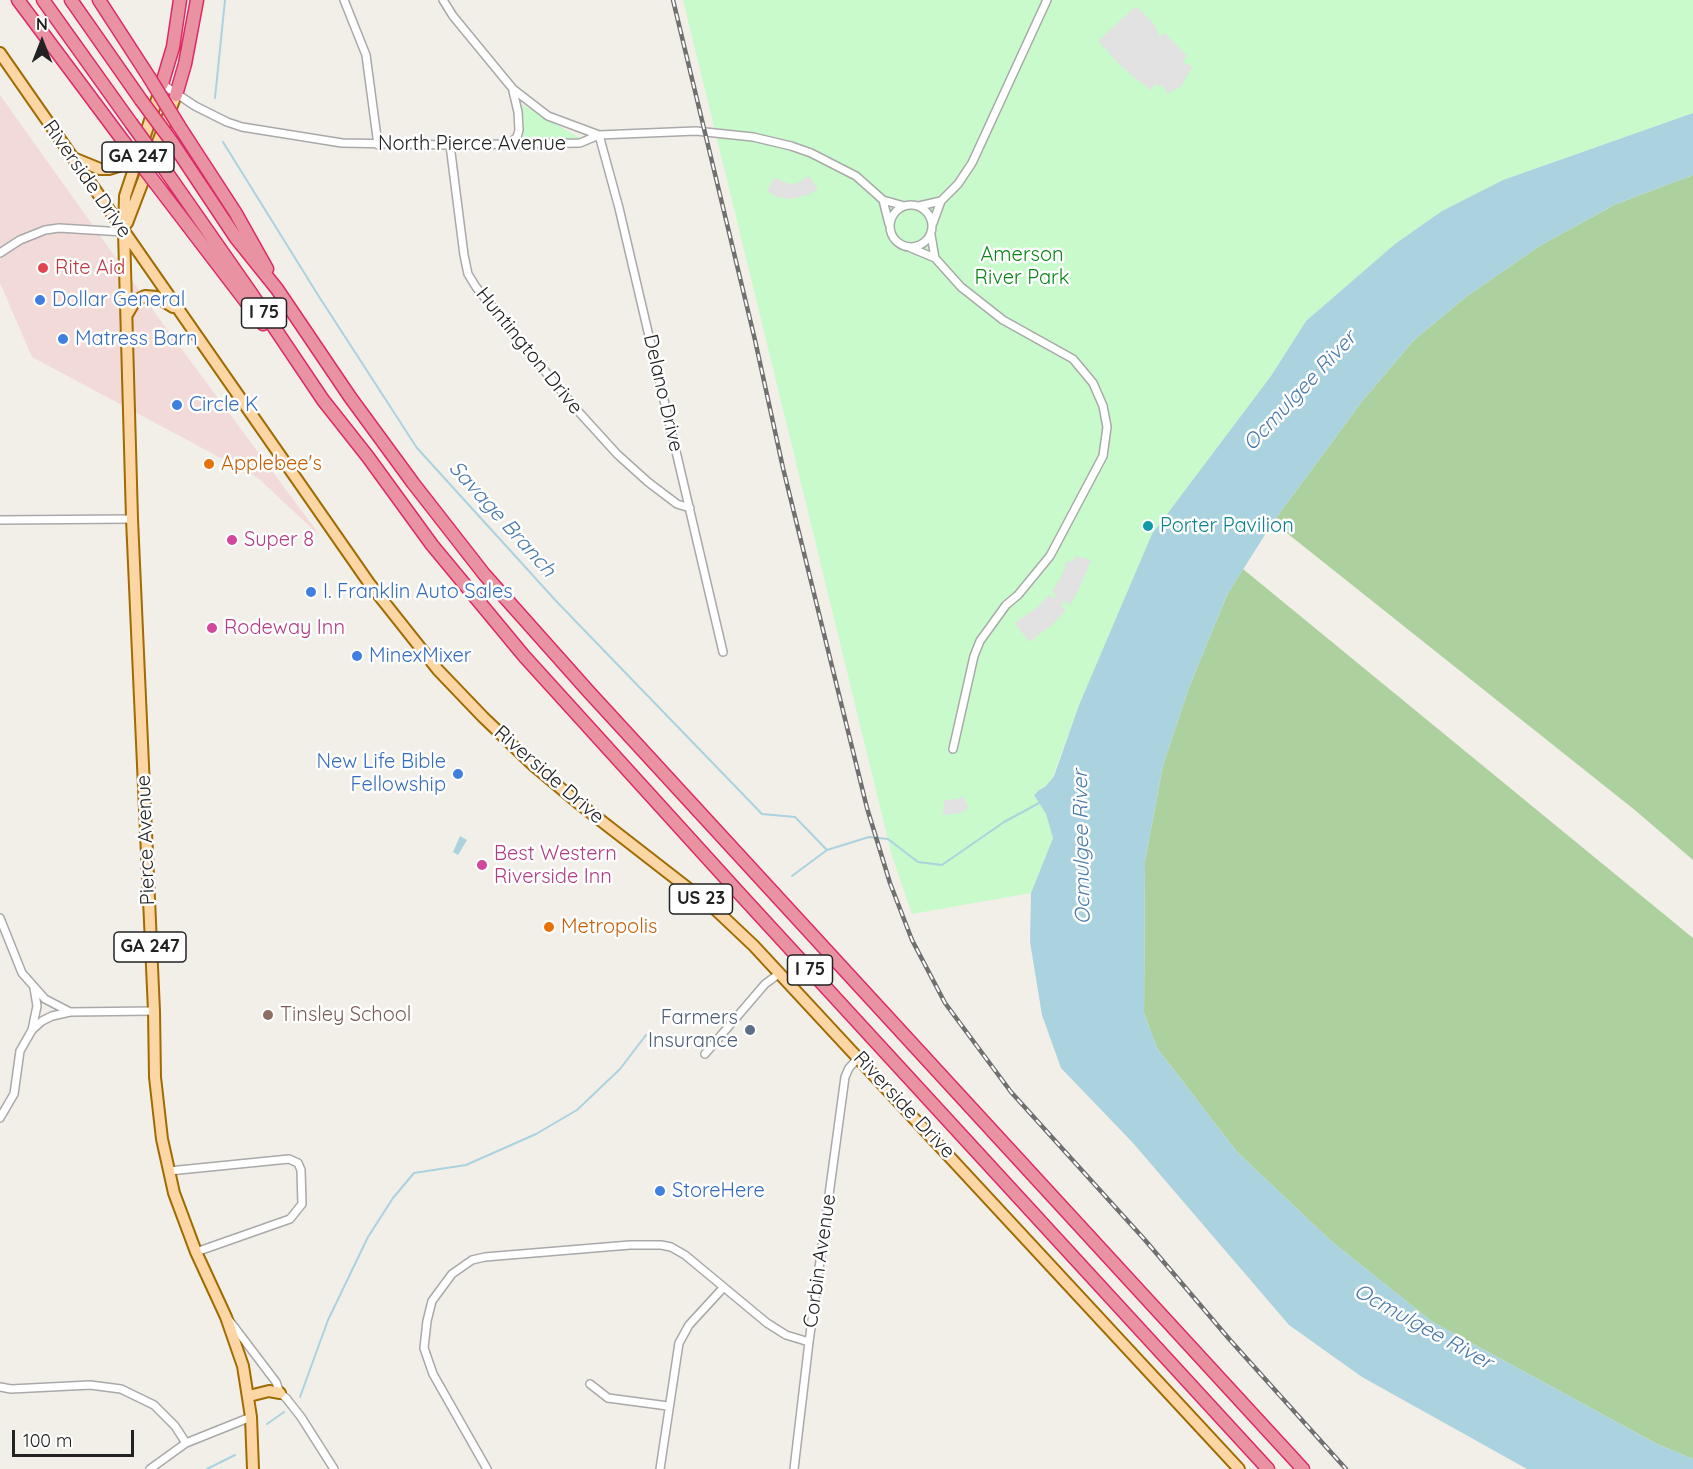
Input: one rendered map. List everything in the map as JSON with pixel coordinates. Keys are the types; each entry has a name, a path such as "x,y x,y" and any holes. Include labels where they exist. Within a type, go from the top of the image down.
{"highway":[{"path":"18,0 253,312 299,367"},
{"name":"I 75","path":"42,0 163,167 251,293 299,367 432,545 524,656 1268,1469"},
{"name":"I 75","path":"71,0 172,142 236,238 277,289 350,398 412,483 484,574 536,634 1303,1469"},
{"path":"99,0 261,255 277,289"},
{"path":"162,84 173,47 180,0"},
{"path":"176,95 185,64 197,0"}],"main road":[{"name":"Riverside Drive","path":"0,53 369,584 438,670 533,765 716,910 780,973 1239,1469"},
{"name":"Pierce Avenue","path":"162,84 126,196 124,232 132,519 158,1111 169,1171 182,1218 226,1317 243,1366 249,1396 253,1469"},
{"name":"Pierce Avenue","path":"124,232 176,95"},
{"path":"72,158 100,169 109,169 122,165 140,151"},
{"path":"127,316 135,301 146,296 157,297 178,310"},
{"path":"249,1396 268,1391 280,1393"}],"street":[{"path":"344,0 366,55 378,145"},
{"path":"443,0 453,16 513,89 548,116 599,135"},
{"path":"935,258 931,235 941,201 958,184 972,163 1047,0"},
{"name":"North Pierce Avenue","path":"162,84 212,116 242,127 336,142 378,145 580,143 599,135 696,130 762,139 791,146 830,161 856,176 883,200 904,206"},
{"path":"507,145 517,137 519,130 513,89"},
{"name":"Delano Drive","path":"599,135 619,208 723,652"},
{"name":"Huntington Drive","path":"450,145 466,264 468,274 476,287 577,410 617,454 677,504 690,508"},
{"path":"883,200 891,234 896,241 935,258 982,306 1073,359 1094,383 1103,406 1107,428 1103,456 1050,556 1018,595 1006,605 981,641 974,656 953,750"},
{"path":"890,226 892,218 904,206 919,206 941,201"},
{"path":"919,206 925,210 933,223"},
{"path":"0,253 20,240 45,230 59,228 124,232"},
{"path":"911,248 926,242 931,235"},
{"path":"0,520 132,519"},
{"path":"0,918 22,973 45,999 70,1012"},
{"path":"705,1054 765,984 780,973"},
{"path":"0,1118 14,1094 20,1051 32,1030 37,1006 34,988"},
{"path":"32,1030 52,1016 70,1012 154,1011"},
{"name":"Corbin Avenue","path":"794,1469 845,1077 849,1068 859,1057"},
{"path":"169,1171 289,1159 298,1163 301,1170 302,1204 290,1219 196,1252"},
{"path":"487,1469 433,1374 424,1348 432,1301 452,1274 472,1260 630,1245 671,1247 685,1254 767,1323 786,1335 809,1342"},
{"path":"660,1469 679,1343 690,1325 723,1288"},
{"path":"226,1317 236,1327 276,1382 280,1393 301,1417 334,1469"},
{"path":"590,1384 608,1398 668,1406"},
{"path":"0,1387 11,1389 90,1385 121,1389 154,1405 175,1426 186,1443"},
{"path":"150,1469 186,1443 251,1417"}],"shaded area":[{"path":"1136,6 1154,24 1160,37 1165,33 1187,56 1184,63 1193,66 1181,86 1167,94 1164,87 1155,84 1151,90 1136,79 1098,41"},
{"path":"0,95 163,324 321,537 258,478 32,357 0,283"},
{"path":"809,176 818,189 808,195 790,199 777,197 767,191 774,178 790,184"},
{"path":"1075,556 1091,560 1078,591 1070,605 1065,601 1061,606 1066,610 1052,625 1029,642 1015,623 1049,595 1054,598 1056,595 1052,591 1067,561 1073,562"},
{"path":"963,796 969,808 960,813 943,815 944,800 958,799"}],"green space":[{"name":"Amerson River Park","path":"683,0 1693,0 1693,113 1503,180 1442,211 1395,244 1306,321 1271,376 1152,534 1079,705 1053,776 1046,786 1034,795 1046,814 1053,838 1031,893 912,914 892,856"},
{"path":"521,104 580,138 520,140 524,124"},
{"path":"1693,175 1693,860 1636,811 1273,522 1363,400 1414,340 1467,296 1541,245 1616,204"},
{"path":"1243,569 1693,938 1693,1459 1657,1444 1431,1321 1331,1241 1237,1152 1157,1048 1144,1013 1145,861 1163,765 1188,690 1227,595"}],"water":[{"name":"Ocmulgee River","path":"1693,113 1693,175 1616,204 1541,245 1467,296 1414,340 1363,400 1273,522 1227,595 1188,690 1163,765 1145,861 1144,1013 1157,1048 1237,1152 1331,1241 1431,1321 1657,1444 1693,1459 1693,1469 1527,1469 1362,1377 1289,1325 1133,1143 1061,1068 1042,1015 1030,942 1031,893 1053,838 1046,814 1034,795 1054,776 1079,705 1152,534 1271,376 1306,321 1395,244 1442,211 1503,180"},
{"path":"460,836 467,840 458,855 453,852"}],"waterway":[{"name":"Savage Branch","path":"215,98 225,0"},
{"name":"Savage Branch","path":"223,142 417,448 557,602 762,814 795,817 827,850"},
{"path":"792,876 827,850 869,837 888,839 918,862 942,865 1004,822 1041,802"},
{"path":"300,1397 328,1320 368,1237 393,1198 414,1173 466,1165 536,1134 577,1110 620,1069 646,1035"},
{"path":"267,1424 284,1412"},
{"path":"207,1469 235,1455"}],"railway":[{"path":"673,0 755,340 783,468 867,808 890,883 912,940 945,1003 1011,1092 1145,1240 1230,1340 1346,1469"}],"place":[{"name":"Rite Aid","path":"43,268"},
{"name":"Dollar General","path":"40,300"},
{"name":"Matress Barn","path":"63,339"},
{"name":"Circle K","path":"177,405"},
{"name":"Applebee's","path":"209,464"},
{"name":"Porter Pavilion","path":"1148,526"},
{"name":"Super 8","path":"232,540"},
{"name":"I. Franklin Auto Sales","path":"311,592"},
{"name":"Rodeway Inn","path":"212,628"},
{"name":"MinexMixer","path":"357,656"},
{"name":"New Life Bible Fellowship","path":"458,774"},
{"name":"Best Western Riverside Inn","path":"482,865"},
{"name":"Metropolis","path":"549,927"},
{"name":"Tinsley School","path":"268,1015"},
{"name":"Farmers Insurance","path":"750,1030"},
{"name":"StoreHere","path":"660,1191"}]}
